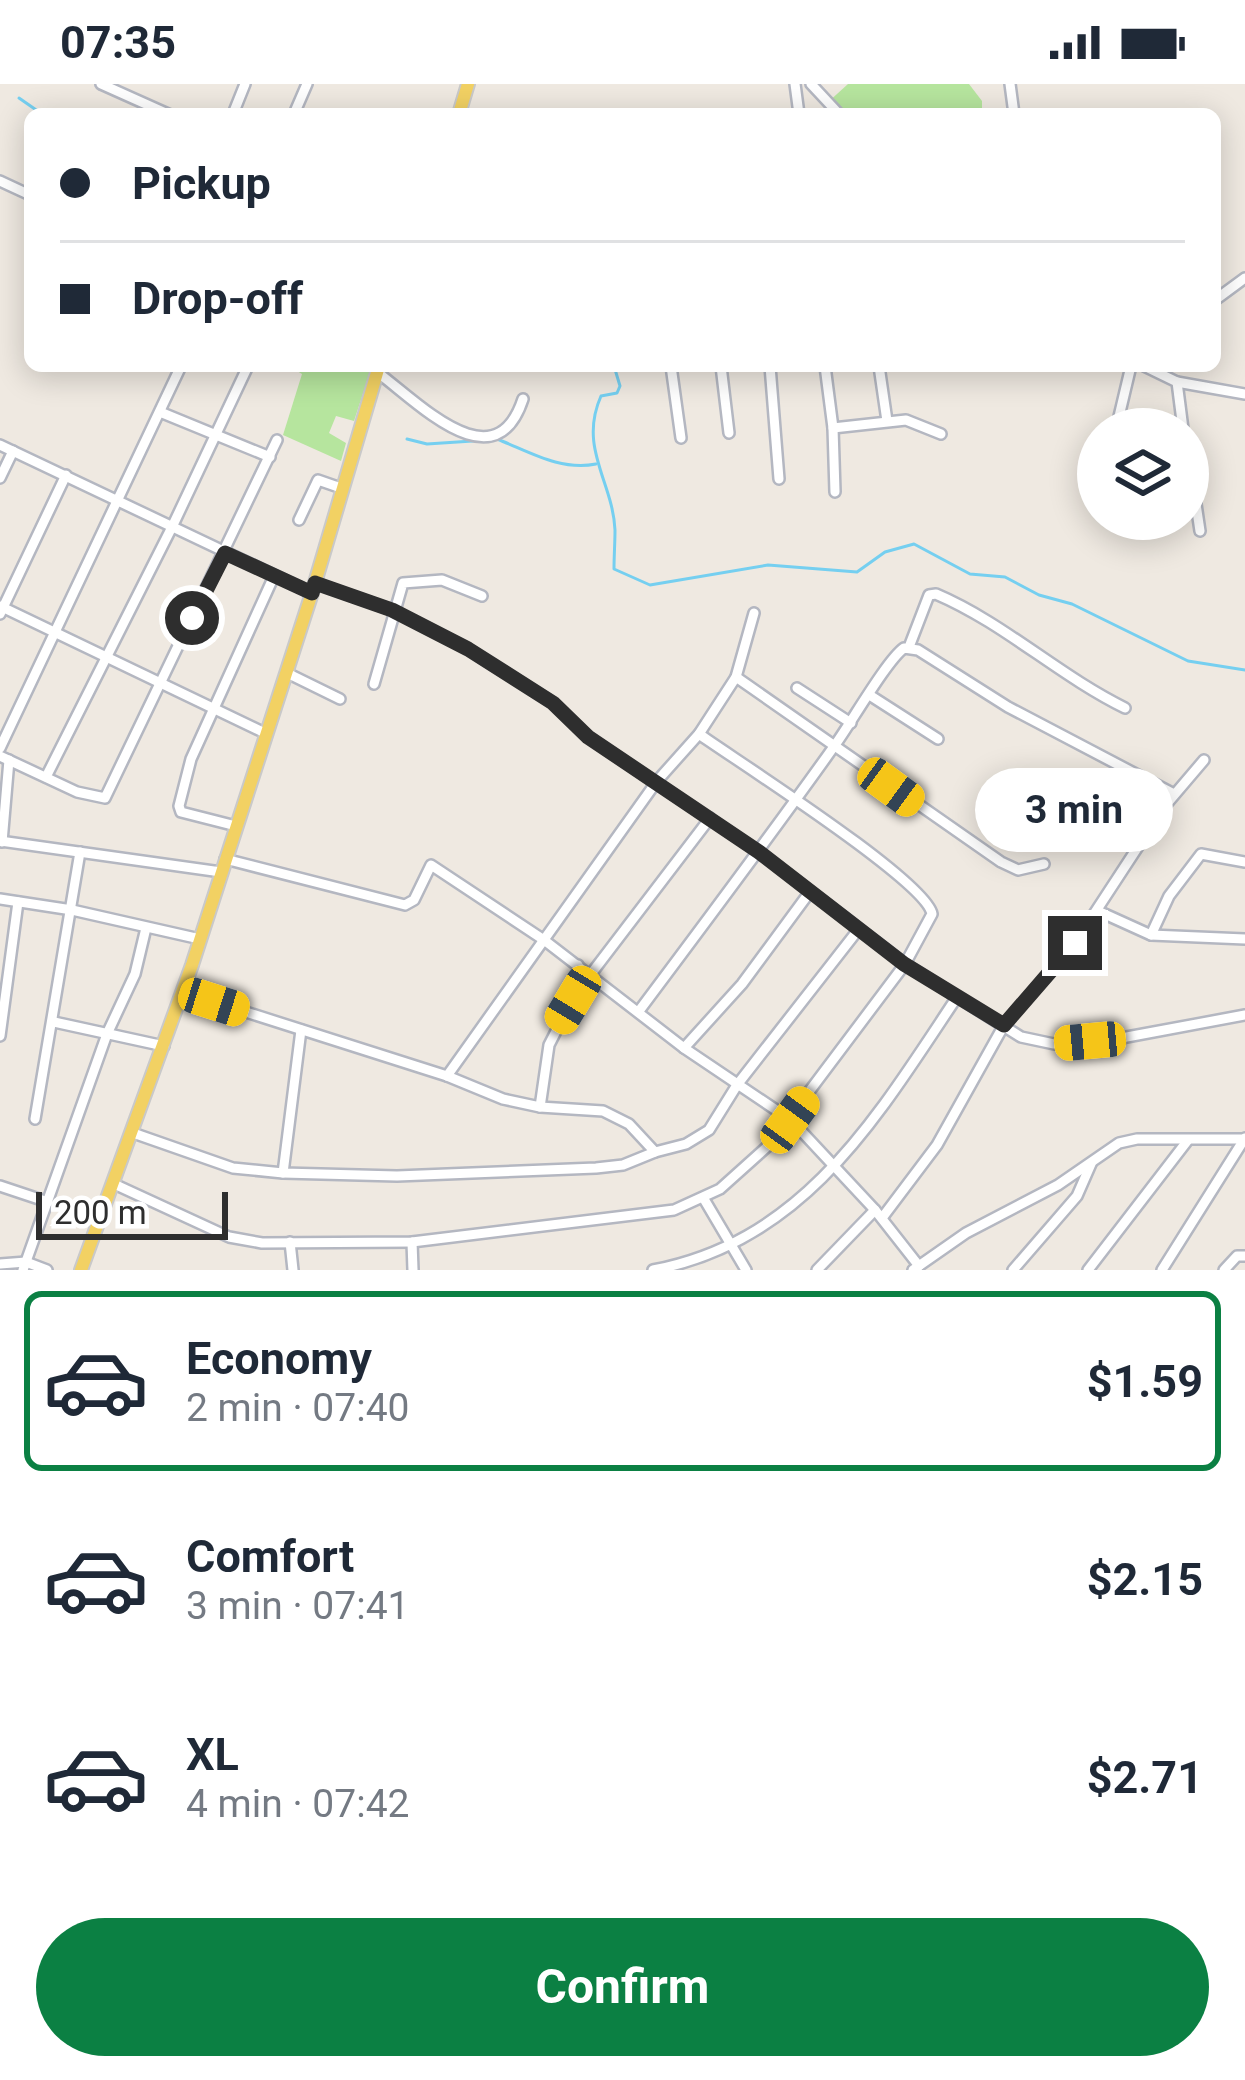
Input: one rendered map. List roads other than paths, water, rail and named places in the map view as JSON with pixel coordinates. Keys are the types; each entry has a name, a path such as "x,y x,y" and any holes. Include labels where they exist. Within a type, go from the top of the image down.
{"main road":[{"path":"81,1270 183,992 314,588 377,372"}],"street":[{"path":"101,84 155,108"},
{"path":"811,84 833,108"},
{"path":"178,372 55,632 3,755 1,841 223,865 405,905 415,900 430,865 544,940 684,1048 790,1120 878,1214 916,1268 981,1224 1127,1141 1244,1138"},
{"path":"46,777 245,372"},
{"path":"382,372 451,427 478,436 498,436 511,428 523,399"},
{"path":"672,372 681,438"},
{"path":"722,372 729,433"},
{"path":"770,372 779,478"},
{"path":"826,372 835,491"},
{"path":"880,372 887,421"},
{"path":"1121,408 1130,372"},
{"path":"1159,372 1178,382 1245,394"},
{"path":"1178,382 1181,408"},
{"path":"160,412 269,457"},
{"path":"833,428 910,422 941,434"},
{"path":"3,755 77,792 105,798 278,440"},
{"path":"0,445 274,576 392,610 468,649 553,703 588,737 759,852 904,964 1038,1044 1116,1039 1245,1015"},
{"path":"0,478 13,451"},
{"path":"67,475 1,609 267,734"},
{"path":"299,520 318,480 341,488"},
{"path":"236,826 178,810 185,776 274,576"},
{"path":"374,684 392,610 407,581 442,580 482,596"},
{"path":"639,1011 795,802 871,696 893,657 909,647 932,594 1124,708"},
{"path":"447,1076 657,781 699,734 736,677 754,613"},
{"path":"909,647 1008,707 1174,794"},
{"path":"287,673 340,699"},
{"path":"736,677 1010,867 1044,864"},
{"path":"797,688 851,723"},
{"path":"871,696 938,739"},
{"path":"114,1184 244,1242 412,1242 652,1215 704,1199 749,1165 790,1120 904,964 929,925 931,904 857,843 699,734"},
{"path":"817,1270 924,1166 1004,1025 1055,968 1174,794 1204,760"},
{"path":"591,974 710,818"},
{"path":"35,1120 80,852"},
{"path":"1151,935 1168,896 1201,854 1245,862"},
{"path":"684,1048 742,984 809,892"},
{"path":"0,899 200,939"},
{"path":"0,1036 18,902"},
{"path":"1098,911 1151,935 1245,939"},
{"path":"25,1266 107,1034 136,974 146,928"},
{"path":"133,1133 233,1168 283,1173 397,1176 623,1165 686,1144 710,1130 737,1085 858,929"},
{"path":"540,1107 544,1062 578,988 578,965"},
{"path":"183,992 447,1076 503,1099 619,1117 655,1153"},
{"path":"652,1270 733,1245 778,1219 836,1166 957,998"},
{"path":"54,1022 164,1046"},
{"path":"283,1173 301,1030"},
{"path":"1162,1270 1244,1138"},
{"path":"1088,1270 1188,1140"},
{"path":"1013,1270 1080,1192 1091,1163"},
{"path":"0,1186 48,1202"},
{"path":"704,1199 746,1270"},
{"path":"290,1242 292,1270"},
{"path":"412,1242 412,1270"},
{"path":"1223,1270 1237,1256 1245,1256"},
{"path":"0,1264 47,1270"}],"waterway":[{"path":"19,98 33,108"},
{"path":"616,372 620,386 617,393 601,396 593,432 613,513 614,569 650,585 768,565 857,572 885,552 914,544 970,574 1005,577 1039,595 1072,604 1188,661 1245,670"},
{"path":"407,439 427,444 488,440"},
{"path":"497,439 558,463 596,464"}]}
